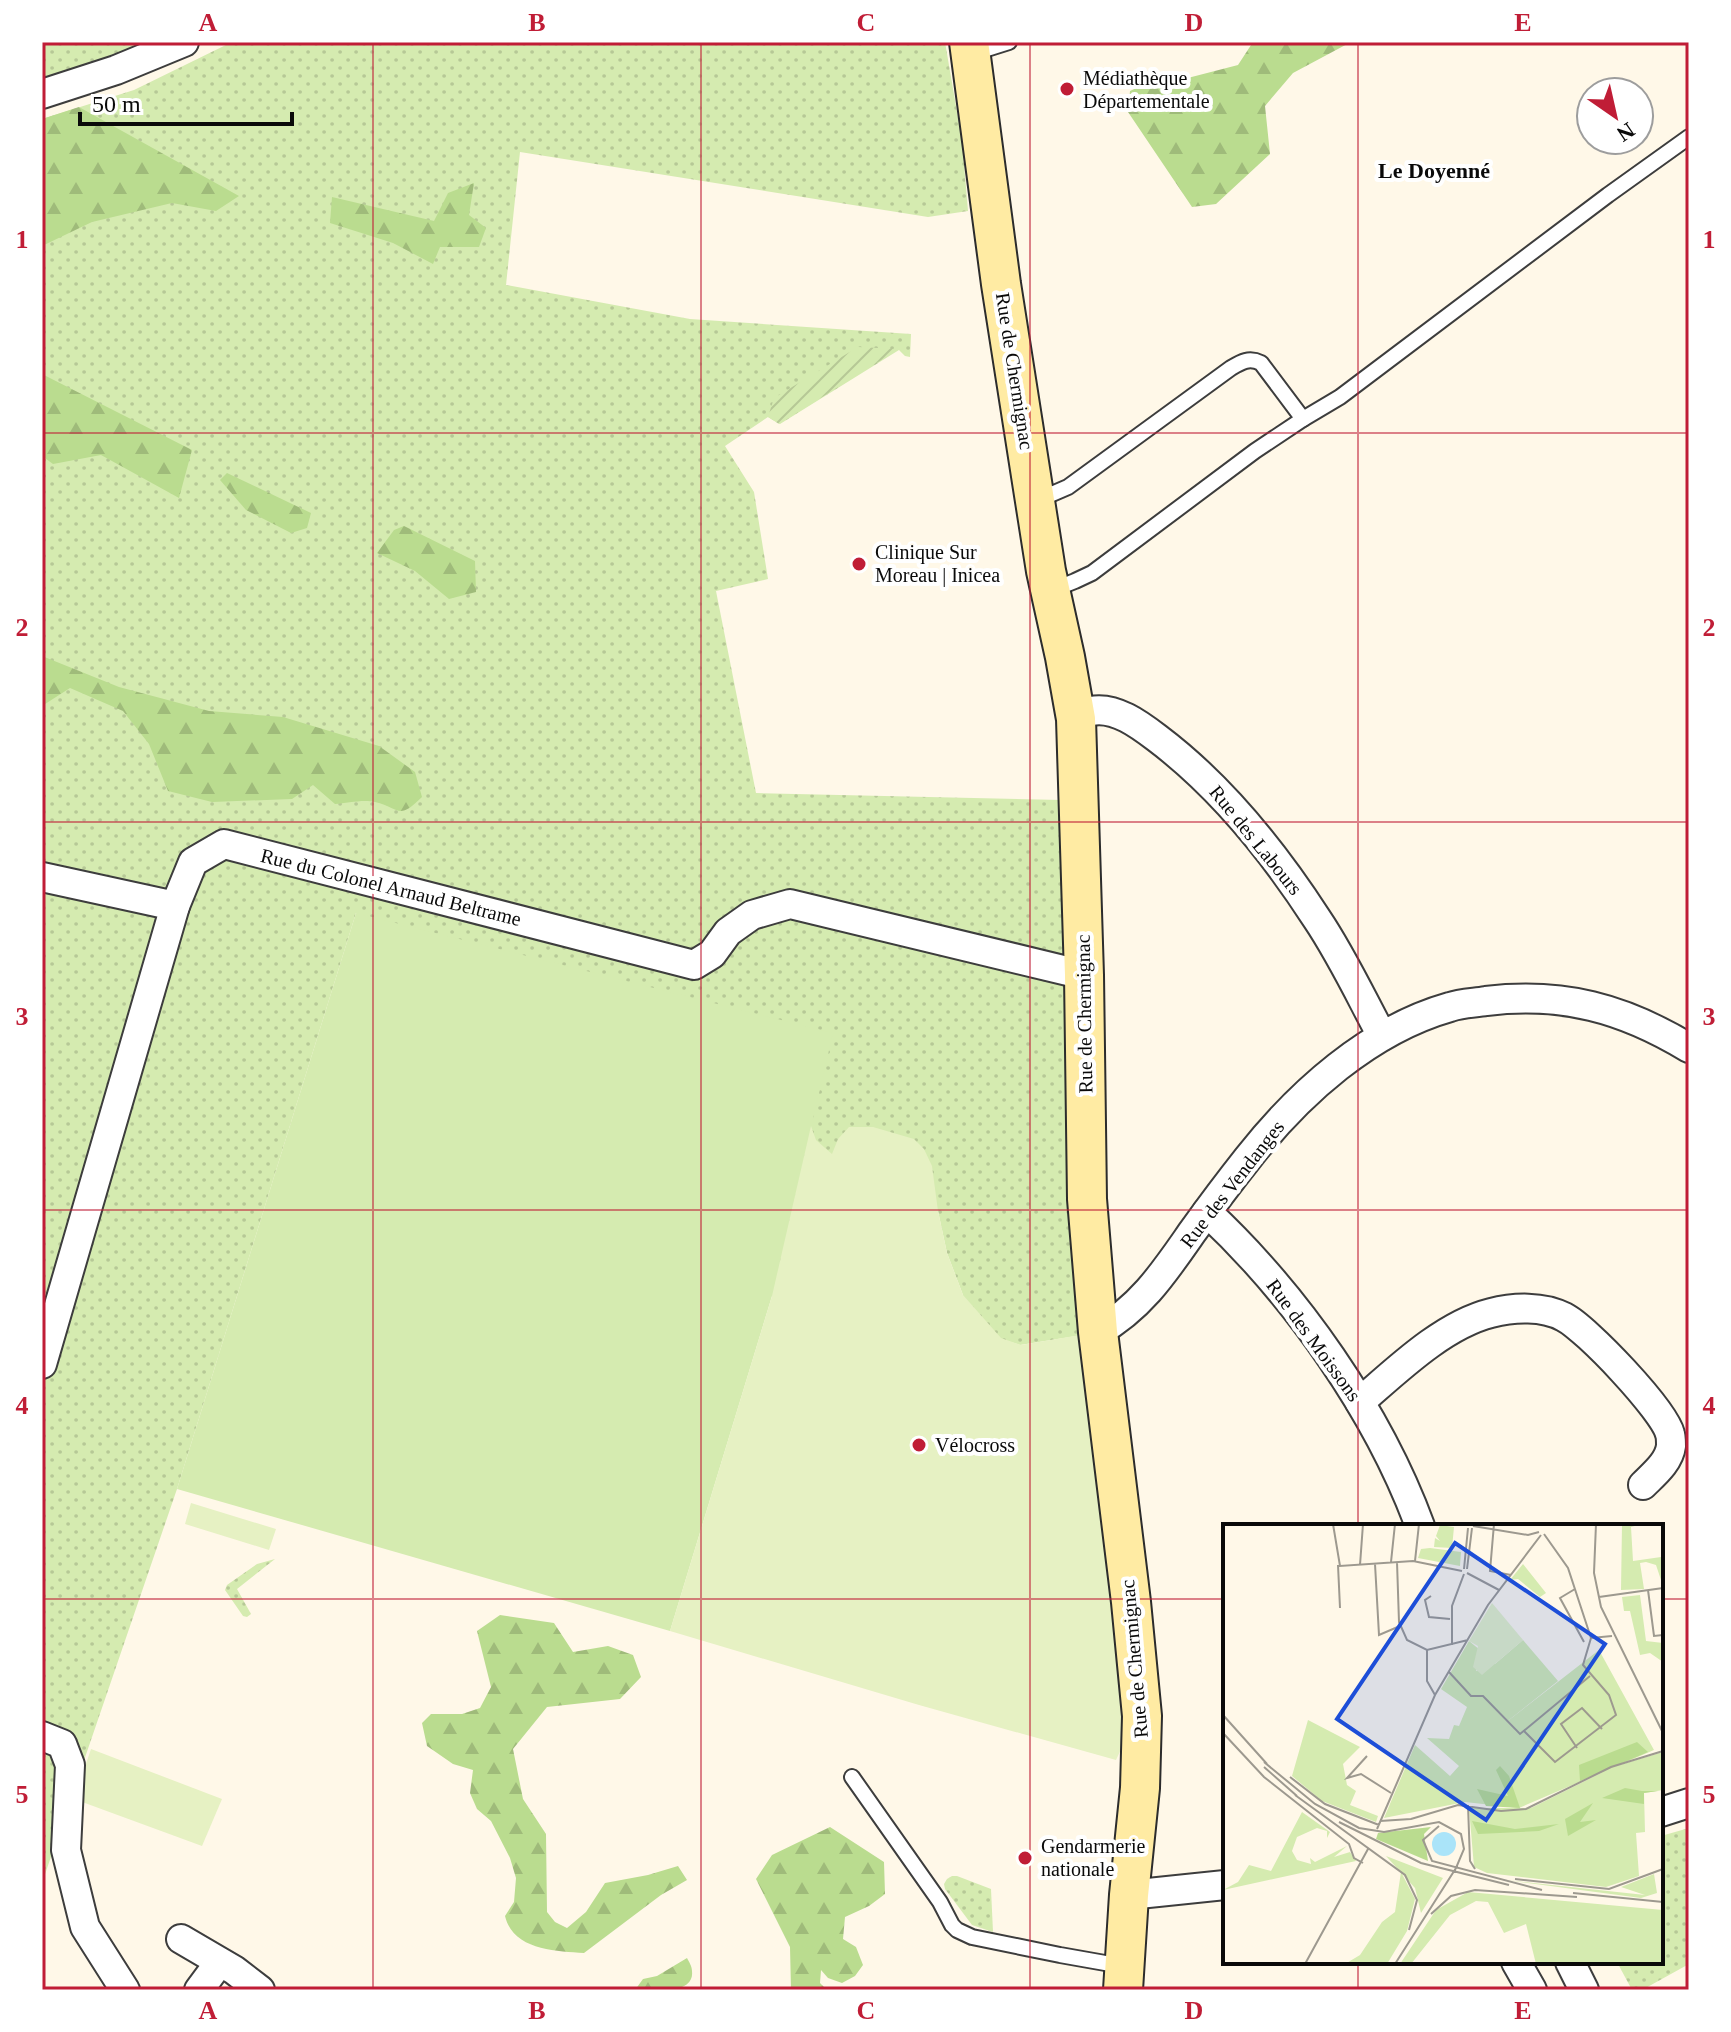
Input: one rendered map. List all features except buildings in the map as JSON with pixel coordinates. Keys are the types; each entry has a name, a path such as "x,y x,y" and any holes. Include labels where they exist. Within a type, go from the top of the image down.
{"street":[{"path":"42,94 116,70 184,42"},
{"name":"Rue de Chermignac","path":"970,48 1001,284 1035,501 1076,719 1087,1199 1098,1332 1142,1716 1140,1788 1124,1978"},
{"name":"Rue des Labours","path":"1076,719 1090,711 1123,716 1181,756 1212,785 1254,832 1298,891 1341,960 1382,1036"},
{"name":"Rue du Colonel Arnaud Beltrame","path":"42,1364 175,906 193,862 224,844 694,965 712,954 728,932 752,915 790,904 1084,975"},
{"path":"42,877 175,906"},
{"name":"Rue des Vendanges","path":"1098,1332 1117,1321 1146,1295 1250,1155 1292,1109 1327,1076 1382,1036 1412,1020 1452,1006 1504,999 1551,998 1594,1006 1638,1021 1689,1048"},
{"name":"Rue des Moissons","path":"1207,1212 1234,1237 1304,1320 1339,1368 1385,1449 1419,1524"},
{"path":"1360,1402 1433,1343 1463,1324 1492,1313 1544,1310 1563,1316 1579,1326 1664,1421 1670,1434 1668,1457 1643,1485"},
{"path":"42,1736 62,1744 70,1765 66,1850 85,1927 125,1990"},
{"path":"1663,1811 1689,1803"},
{"path":"1129,1895 1223,1885"},
{"path":"181,1939 234,1970 260,1990"},
{"path":"199,1990 219,1963"},
{"path":"1517,1964 1532,1990"},
{"path":"1571,1964 1584,1990"}],"lane":[{"path":"970,48 1009,42"},
{"path":"1050,591 1092,573 1255,451 1340,397 1689,137"},
{"path":"1035,501 1068,487 1242,362 1253,359 1261,363 1303,419"},
{"path":"852,1777 957,1930 964,1935 1124,1978"}],"green space":[{"path":"42,42 153,42 42,84"},
{"path":"232,42 945,42 962,141 968,211 928,217 520,152 506,285 690,319 911,334 910,357 899,350 780,424 768,417 725,446 754,492 768,579 716,591 756,793 1062,800 1089,1334 1020,1345 1001,1339 963,1317 963,1295 947,1253 938,1211 873,1127 1116,1760 772,1296 356,913 177,1489 42,1883 42,119 134,90"},
{"path":"1253,42 1351,42 1293,73 1265,106 1270,154 1216,204 1192,207 1128,112 1130,91 1149,82 1180,80 1238,65"},
{"path":"79,107 239,196 216,211 172,203 92,222 42,246 42,119"},
{"path":"474,183 469,215 486,228 479,247 440,247 433,264 393,243 330,223 332,197 434,221 448,193"},
{"path":"858,347 899,349 779,424 768,417 774,398"},
{"path":"42,374 192,450 179,498 101,455 53,464 42,456"},
{"path":"227,473 311,513 307,528 291,533 246,510 220,480"},
{"path":"404,526 475,561 476,592 449,599 415,571 377,553 394,530"},
{"path":"42,656 119,687 209,711 283,717 379,746 415,772 422,797 408,809 399,811 371,801 335,804 313,785 292,799 212,802 168,791 149,744 123,711 70,688 42,706"},
{"path":"356,913 833,1033 772,1296 670,1631 177,1489"},
{"name":"Vélocross","path":"811,1126 816,1140 832,1154 838,1139 849,1127 873,1127 914,1139 924,1149 932,1166 947,1253 963,1295 1001,1338 1021,1345 1098,1332 1125,1741 1116,1760 670,1631 772,1296"},
{"path":"191,1503 276,1529 269,1550 185,1524"},
{"path":"275,1559 237,1589 251,1614 243,1616 225,1590 227,1585 257,1564"},
{"path":"500,1615 554,1623 573,1652 608,1646 633,1655 641,1677 620,1699 547,1707 513,1749 523,1799 546,1834 547,1912 555,1922 567,1928 586,1912 605,1883 678,1866 687,1880 661,1895 584,1953 537,1946 517,1936 510,1927 505,1916 514,1902 516,1878 510,1858 491,1821 477,1809 470,1793 473,1770 453,1764 427,1746 422,1723 431,1714 462,1714 480,1708 491,1687 477,1631"},
{"path":"91,1749 222,1799 202,1846 74,1799"},
{"path":"830,1827 884,1862 885,1894 869,1906 845,1917 843,1939 856,1947 863,1965 855,1976 842,1983 828,1978 821,1970 820,1983 827,1990 791,1990 790,1947 756,1879 772,1855"},
{"path":"1689,1828 1689,1964 1642,1990 1632,1990 1618,1964 1663,1964 1663,1835"},
{"path":"952,1876 991,1889 993,1932 972,1925 945,1889 944,1884"},
{"path":"687,1958 692,1971 686,1985 660,1991 635,1990 643,1979 657,1976"}],"place":[{"name":"Médiathèque Départementale","path":"1067,89"},
{"name":"Clinique Sur Moreau | Inicea","path":"859,564"},
{"name":"Vélocross","path":"919,1445"},
{"name":"Gendarmerie nationale","path":"1025,1858"}],"district":[{"name":"Le Doyenné","path":"1434,170"}]}
